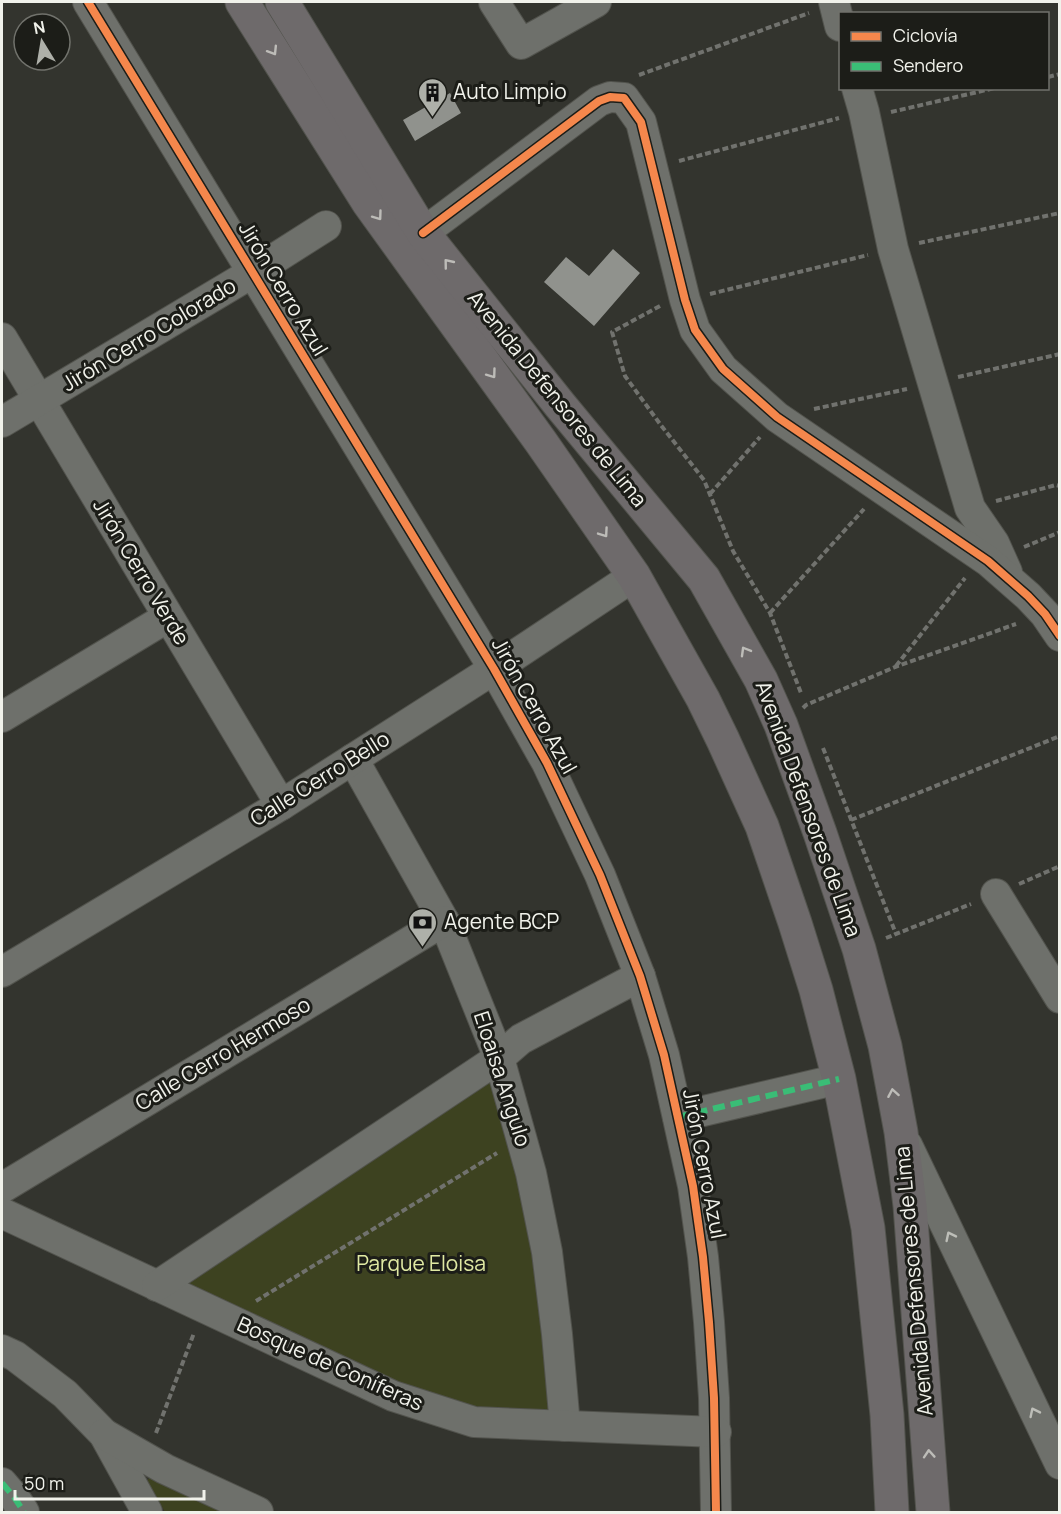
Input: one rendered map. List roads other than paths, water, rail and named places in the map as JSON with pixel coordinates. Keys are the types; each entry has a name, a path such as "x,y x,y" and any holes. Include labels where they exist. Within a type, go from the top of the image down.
{"main road":[{"name":"Avenida Defensores de Lima","path":"242,2 368,202 541,442 633,576 703,699 762,826 816,990 839,1079 868,1228 887,1415 892,1512"},
{"name":"Avenida Defensores de Lima","path":"282,2 423,233 560,405 704,579 761,680 781,725 860,949 885,1046 901,1132 910,1206 933,1512"}],"street":[{"name":"Jirón Cerro Azul","path":"88,2 494,669 547,763 581,832 616,912 640,976 664,1055 693,1186 710,1322 716,1432 716,1512"},
{"path":"494,2 521,44 596,2"},
{"path":"423,233 598,101 624,98 641,122 685,300 695,330 723,369 777,417 988,561 1005,569"},
{"path":"861,100 893,249 969,508 993,543 1005,569 1052,625"},
{"name":"Jirón Cerro Colorado","path":"2,422 252,273 326,226"},
{"name":"Jirón Cerro Verde","path":"2,338 281,805"},
{"name":"Calle Cerro Bello","path":"2,972 281,805 494,669 633,576"},
{"path":"2,717 168,617"},
{"name":"Eloaisa Angulo","path":"353,759 444,921 499,1058 531,1173 547,1252 565,1426"},
{"path":"996,894 1059,998"},
{"name":"Calle Cerro Hermoso","path":"2,1188 444,921"},
{"path":"157,1286 499,1058 520,1039 640,976"},
{"path":"678,1117 839,1079"},
{"path":"901,1132 1059,1464"},
{"name":"Bosque de Coníferas","path":"2,1213 393,1396 474,1422 716,1432"},
{"path":"2,1350 15,1356 65,1394 104,1434 165,1469 258,1512"},
{"path":"104,1434 147,1512"},
{"path":"2,1483 24,1512"}],"place":[{"name":"Auto Limpio","path":"432,118"},
{"name":"Agente BCP","path":"423,948"}],"park label":[{"name":"Parque Eloisa","path":"421,1264"}]}
